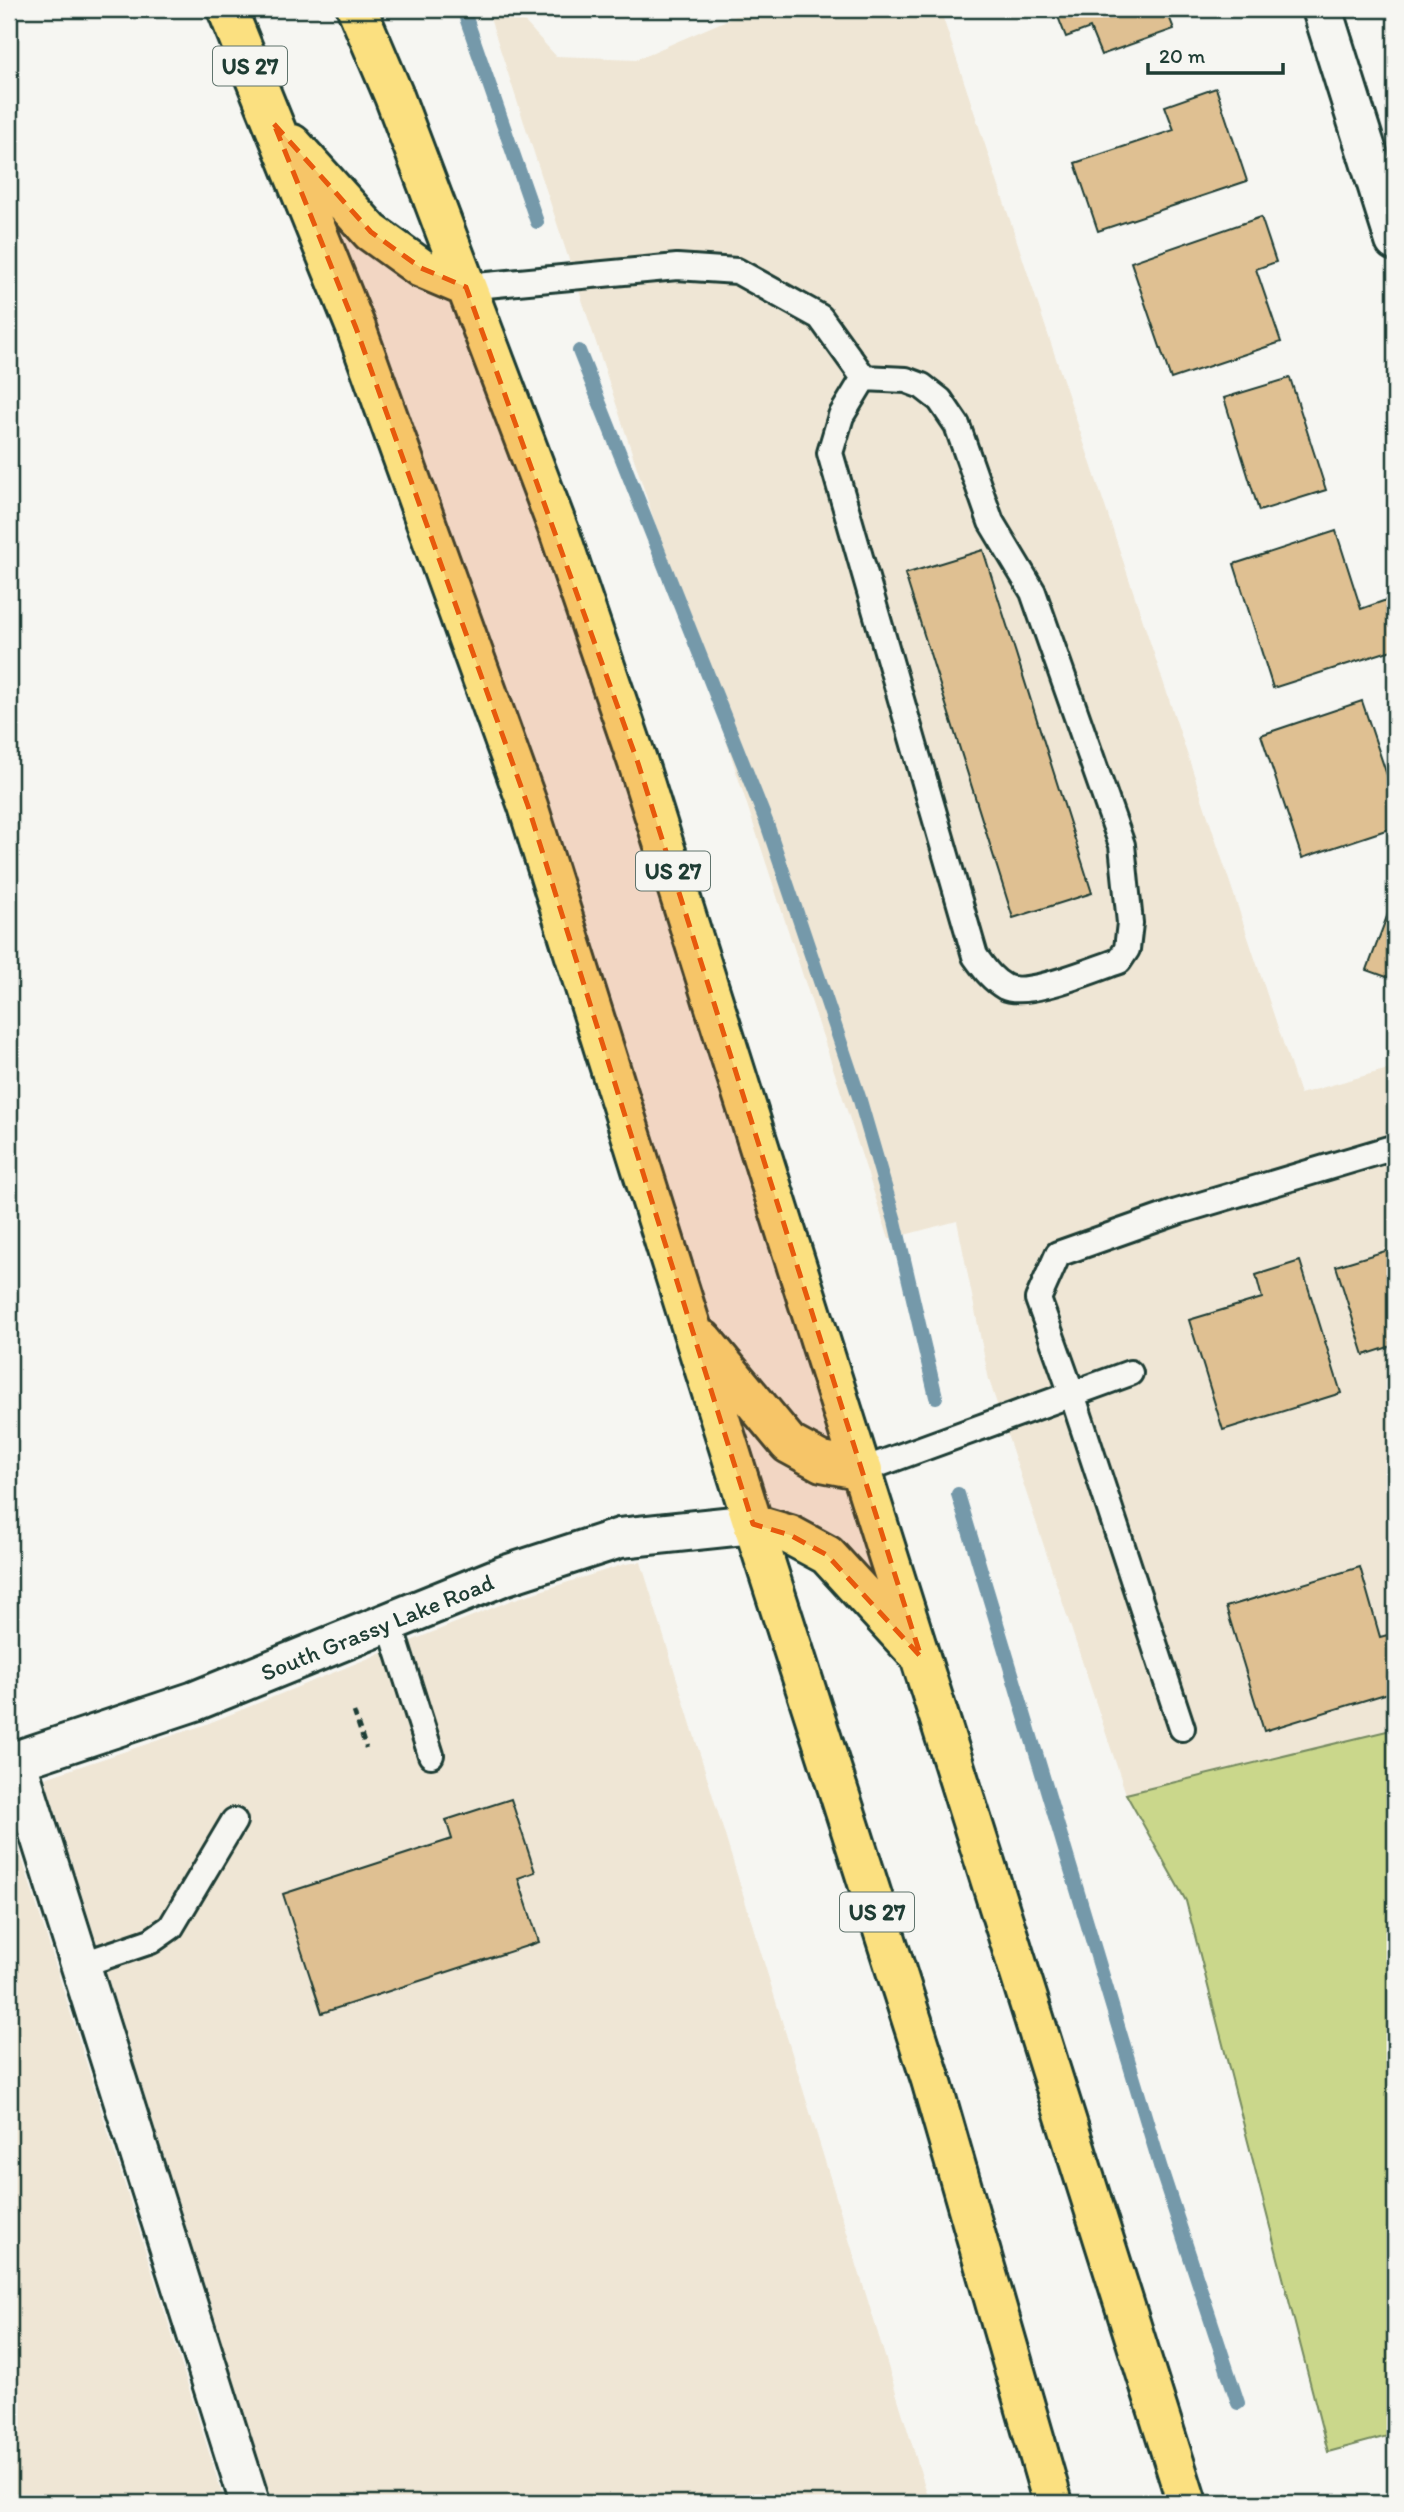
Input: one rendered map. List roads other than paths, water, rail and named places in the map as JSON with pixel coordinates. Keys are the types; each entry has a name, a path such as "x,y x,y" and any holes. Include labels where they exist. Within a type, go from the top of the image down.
{"highway":[{"name":"US 27","path":"226,9 356,328 528,806 931,2080 1052,2503"},
{"name":"US 27","path":"357,9 394,96 559,531 638,763 1187,2503"},
{"path":"274,124 371,232 421,268 466,287"},
{"path":"691,1325 789,1444 822,1462 863,1470"},
{"path":"753,1524 790,1535 827,1555 920,1657"}],"street":[{"path":"1322,9 1395,241"},
{"name":"South Grassy Lake Road","path":"12,1762 195,1701 503,1576 620,1538 753,1524"},
{"path":"12,1762 80,1965 250,2503"}],"lane":[{"path":"466,287 677,267 737,271 820,317 864,378"},
{"path":"864,378 906,380 922,386 940,400 957,425 991,522 1033,593 1122,845 1130,923 1126,950 1119,961 1028,991 1007,988 991,977 975,956 830,453 841,416 864,378"},
{"path":"1182,1728 1038,1299 1058,1254 1177,1212 1395,1147"},
{"path":"863,1470 1130,1373"},
{"path":"389,1622 431,1755"},
{"path":"80,1965 151,1941 170,1927 234,1821"}],"waterway":[{"path":"463,9 537,222"},
{"path":"579,351 766,821 859,1097 895,1221 936,1397"},
{"path":"958,1494 1161,2169 1238,2403"}]}
